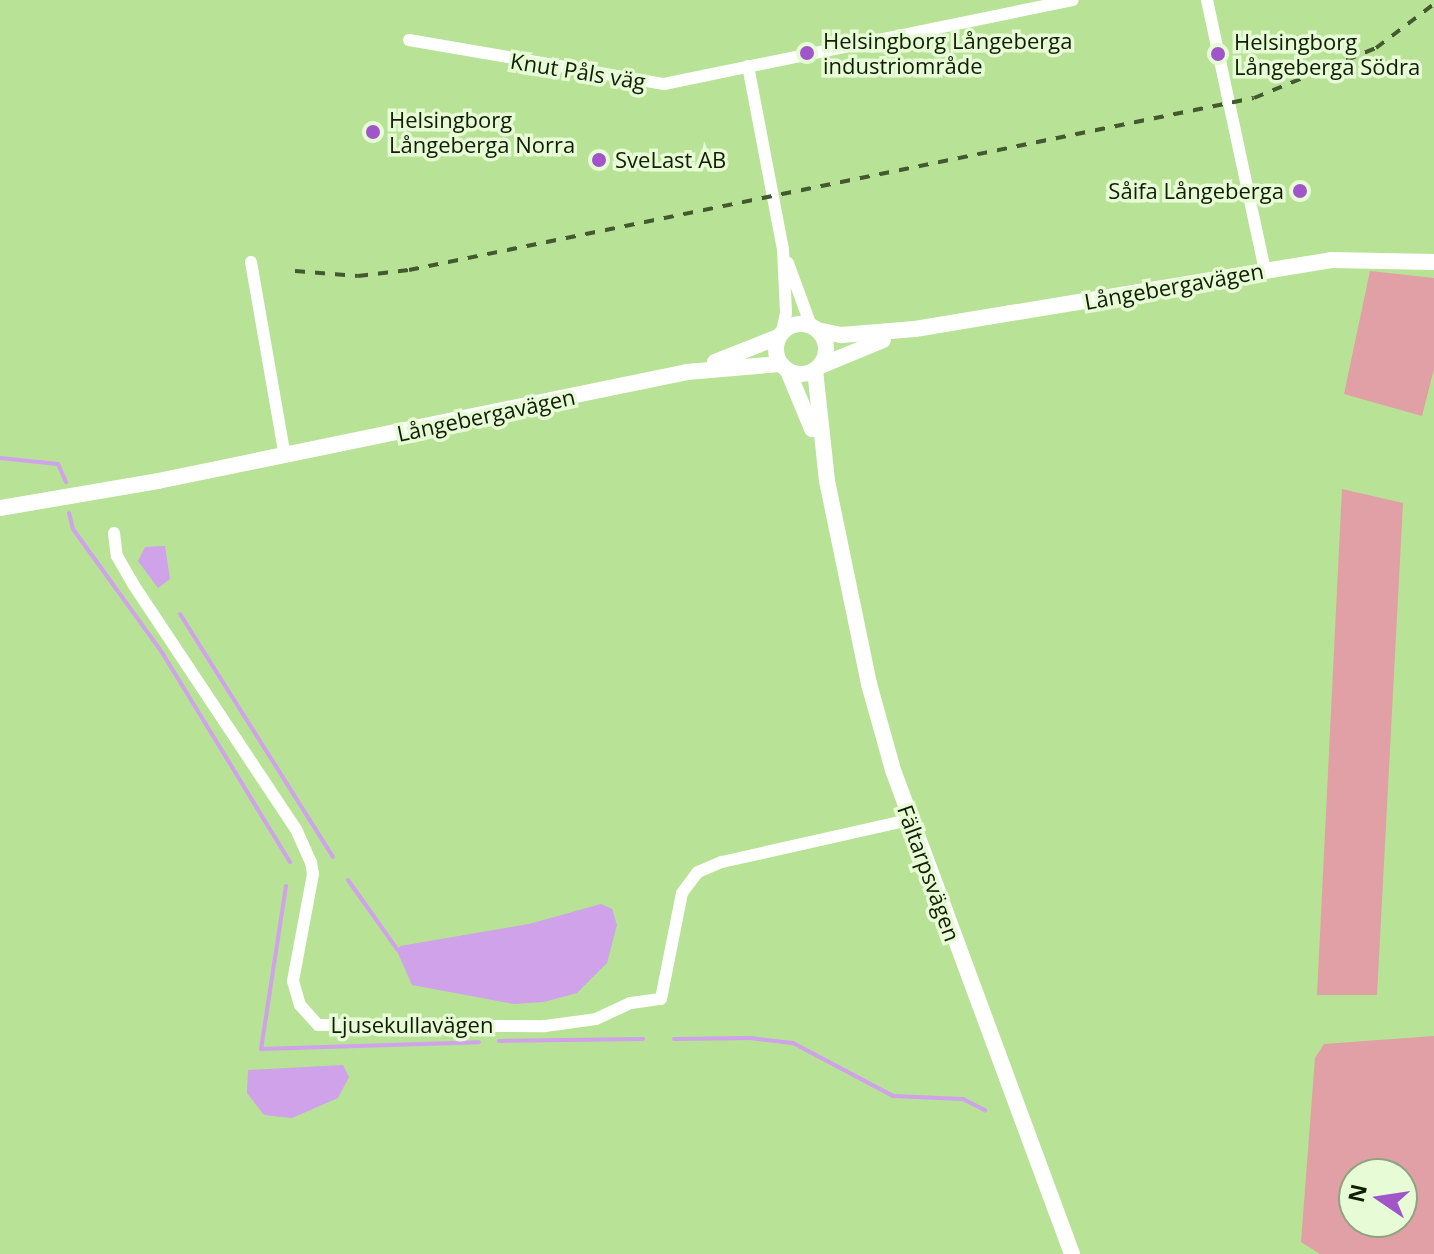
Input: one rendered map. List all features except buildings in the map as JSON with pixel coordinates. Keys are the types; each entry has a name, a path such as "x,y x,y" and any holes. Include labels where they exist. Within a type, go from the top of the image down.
{"street":[{"name":"Knut Påls väg","path":"409,40 647,83 748,66 1072,0"},
{"path":"1207,0 1265,271"},
{"path":"748,66 783,249 786,313 780,334 784,368 817,368 826,347 814,328 783,249"},
{"name":"Långebergavägen","path":"814,328 841,335 915,329 1361,258 1434,262"},
{"path":"251,262 285,456"},
{"path":"780,334 793,325 814,328"},
{"name":"Långebergavägen","path":"817,368 915,329"},
{"name":"Långebergavägen","path":"687,372 780,334"},
{"name":"Långebergavägen","path":"0,508 285,456 687,372 784,368"},
{"name":"Fältarpsvägen","path":"784,368 805,406 827,481 869,684 909,820 1072,1254"},
{"name":"Fältarpsvägen","path":"817,368 827,481"},
{"name":"Ljusekullavägen","path":"114,533 117,556 133,584 150,603 296,829 311,862 313,874 293,981 300,1005 318,1025 545,1026 596,1019 631,1003 661,999 680,900 698,872 909,820"}],"shaded area":[{"path":"1370,271 1434,278 1434,369 1422,416 1344,394"},
{"path":"1342,489 1403,503 1377,995 1317,995"},
{"path":"165,546 170,579 158,588 138,561 145,547"},
{"path":"601,904 612,909 617,925 607,963 577,993 544,1002 514,1004 412,985 397,951 400,946 529,924"},
{"path":"1434,1036 1434,1254 1320,1254 1301,1242 1315,1058 1324,1044"},
{"path":"343,1065 349,1077 338,1098 292,1118 264,1115 247,1093 248,1070"}],"waterway":[{"path":"0,458 58,464 66,482"},
{"path":"69,513 73,529 163,654 290,862"},
{"path":"180,614 333,857"},
{"path":"348,880 397,949"},
{"path":"286,886 261,1049 479,1042"},
{"path":"674,1039 750,1038 793,1043 893,1096 963,1099 985,1110"},
{"path":"499,1041 643,1039"}],"railway":[{"path":"295,271 358,276 409,270 1254,98 1376,48 1434,4"}],"place":[{"name":"Helsingborg Långeberga industriområde","path":"807,53"},
{"name":"Helsingborg Långeberga Södra","path":"1218,54"},
{"name":"Helsingborg Långeberga Norra","path":"373,132"},
{"name":"SveLast AB","path":"599,160"},
{"name":"Såifa Långeberga","path":"1300,191"}]}
